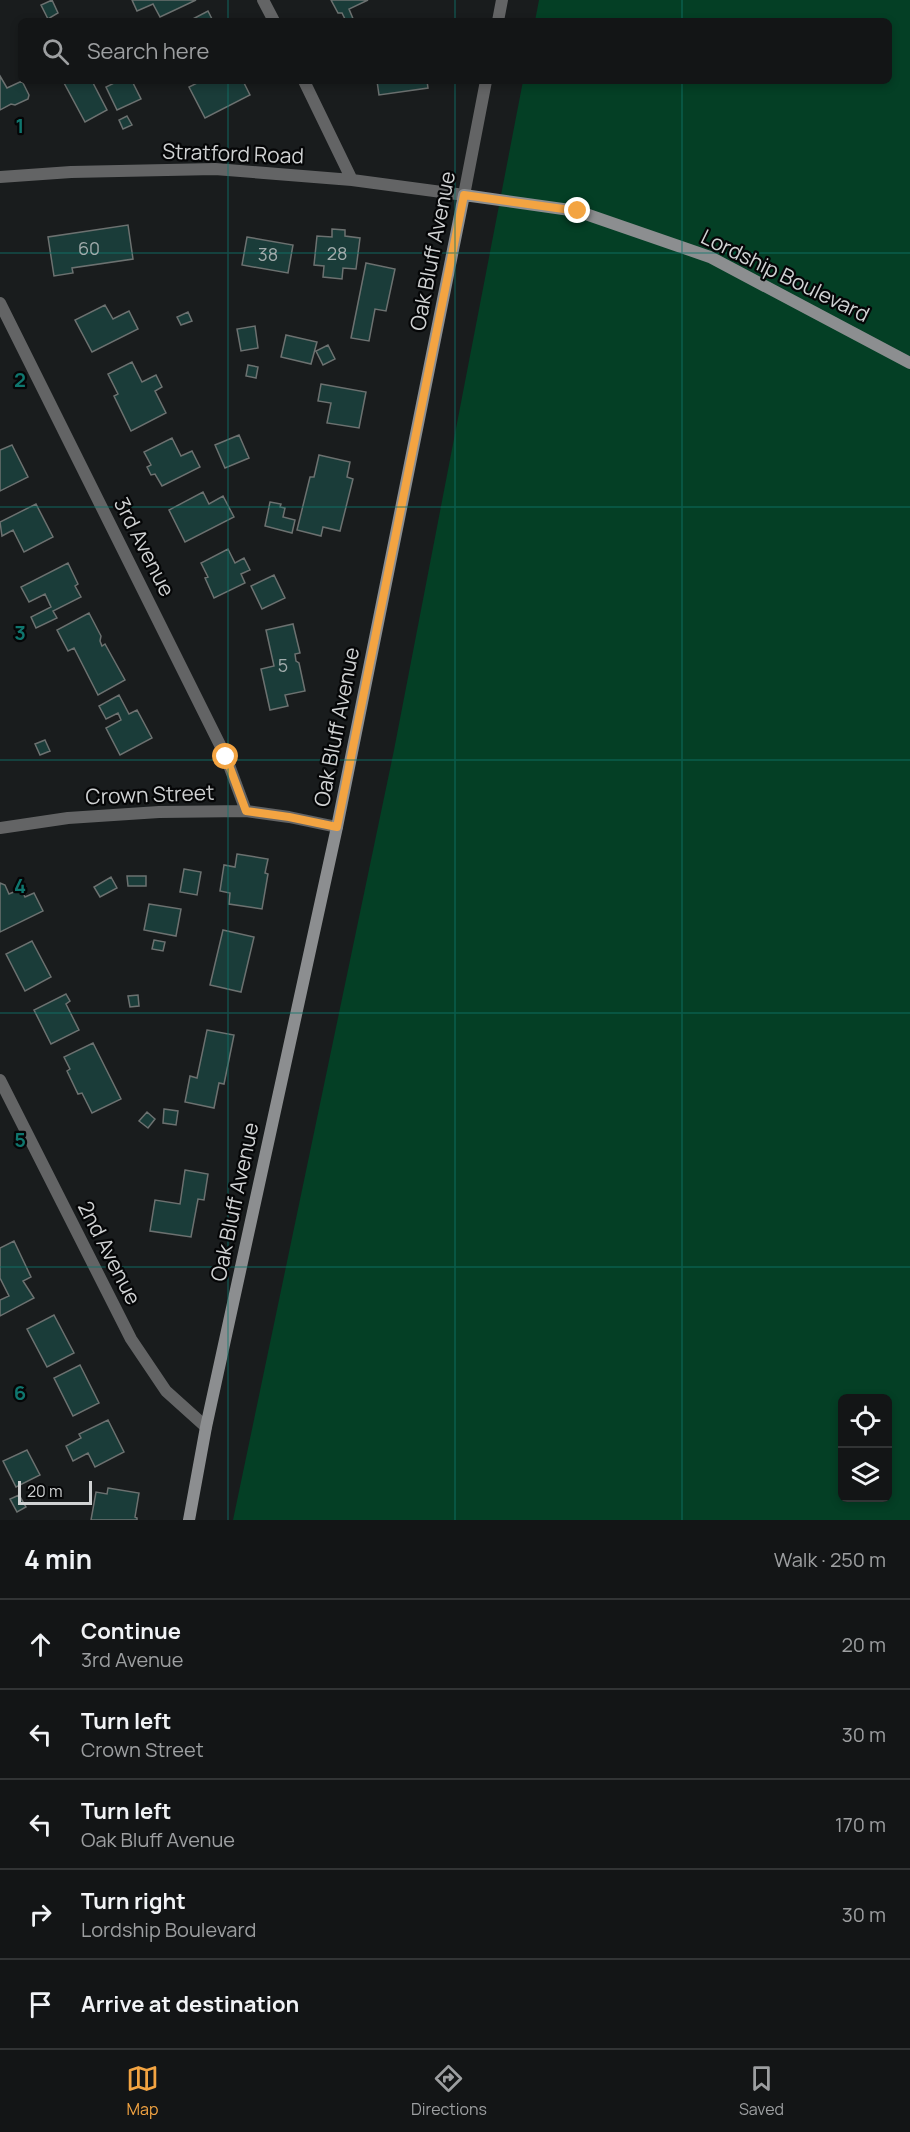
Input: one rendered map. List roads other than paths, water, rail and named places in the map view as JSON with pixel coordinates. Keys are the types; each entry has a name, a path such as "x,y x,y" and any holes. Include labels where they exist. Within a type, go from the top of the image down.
{"main road":[{"name":"Lordship Boulevard","path":"464,195 578,211 710,257 910,363"},
{"name":"Oak Bluff Avenue","path":"189,1520 206,1427 337,827 464,195"}],"street":[{"path":"263,0 272,18"},
{"path":"499,18 502,0"},
{"path":"305,84 352,180"},
{"name":"Oak Bluff Avenue","path":"464,195 485,84"},
{"name":"Stratford Road","path":"0,177 71,172 215,169 352,180 464,195"},
{"name":"3rd Avenue","path":"0,303 226,757 246,811"},
{"name":"Crown Street","path":"0,828 68,818 148,813 246,811 337,827"},
{"name":"2nd Avenue","path":"0,1080 131,1339 166,1390 206,1427"}]}
